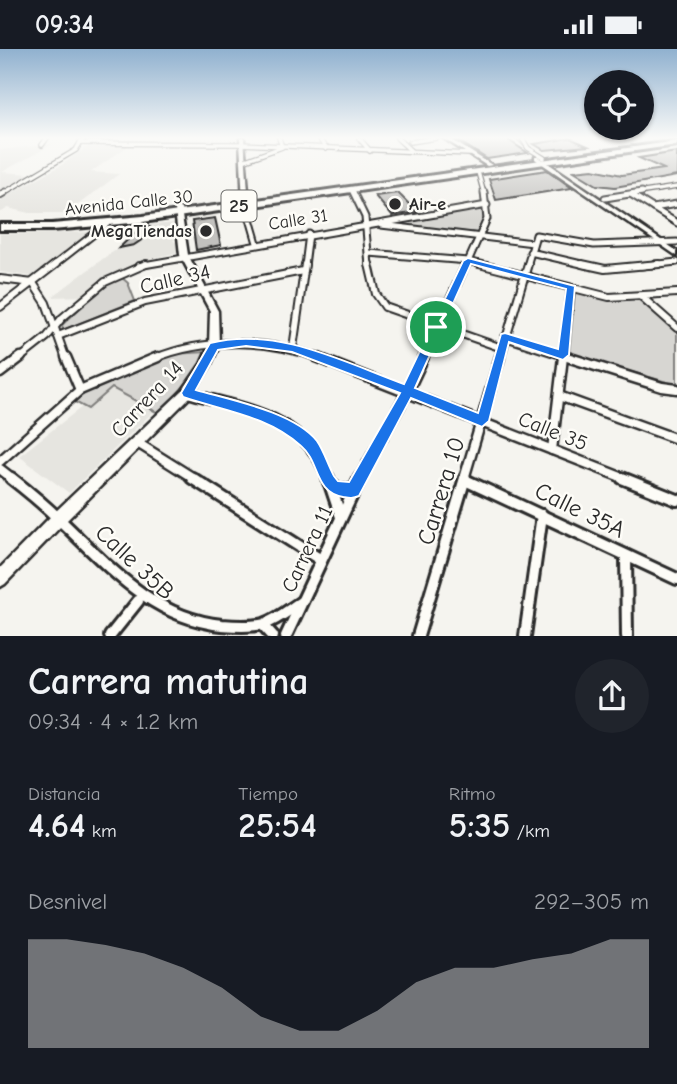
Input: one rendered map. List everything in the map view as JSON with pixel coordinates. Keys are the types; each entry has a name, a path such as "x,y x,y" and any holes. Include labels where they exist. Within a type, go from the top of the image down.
{"highway":[{"name":"Avenida Calle 30","path":"245,202 486,165"},
{"name":"Avenida Calle 30","path":"0,227 108,223 514,165"},
{"path":"562,165 564,170"},
{"name":"Avenida Calle 30","path":"0,221 80,220 178,211"}],"street":[{"path":"0,195 50,165"},
{"path":"243,165 245,202 257,243"},
{"path":"552,165 669,242 677,254"},
{"path":"555,165 677,248"},
{"name":"Carrera 11","path":"286,636 353,491 408,391 487,219 487,205 478,172"},
{"path":"605,198 677,187"},
{"path":"351,189 369,225 373,291 385,307 395,313 502,348"},
{"path":"632,195 677,222"},
{"path":"653,208 677,204"},
{"name":"Calle 31","path":"0,373 56,332 65,315 117,275 146,262 487,205"},
{"name":"Carrera 14","path":"0,579 187,393 205,366 214,346 214,311 184,255 178,211"},
{"path":"0,307 108,223"},
{"path":"369,225 533,244 669,242"},
{"path":"293,348 309,234"},
{"path":"533,244 605,268 677,262"},
{"name":"Carrera 10","path":"418,636 533,244"},
{"path":"369,253 468,261 609,297 677,293"},
{"name":"Calle 34","path":"56,332 145,303 303,271"},
{"path":"0,279 33,283"},
{"path":"33,283 46,303 80,390"},
{"path":"552,450 571,288"},
{"path":"642,297 677,328"},
{"path":"505,337 662,387 677,389"},
{"name":"Calle 35","path":"0,461 80,390 171,351 246,342 293,348 408,391 677,500"},
{"path":"187,393 288,426 312,446 341,517"},
{"path":"558,396 677,439"},
{"path":"136,442 321,560"},
{"name":"Calle 35B","path":"0,470 59,518 138,601 176,626"},
{"name":"Calle 35A","path":"465,479 677,579"},
{"path":"328,482 339,490 353,491"},
{"path":"525,636 541,515"},
{"path":"626,556 627,636"},
{"path":"110,636 138,601"},
{"path":"188,631 222,634 262,625 302,602"},
{"path":"262,625 273,636"}],"shaded area":[{"path":"0,165 14,165 2,172 29,174 0,191"},
{"path":"100,165 91,172 119,174 67,213 30,213 8,208 0,213 0,199 60,166"},
{"path":"482,206 484,220 477,233 383,224"},
{"path":"175,223 176,236 173,241 177,242 179,252 142,261 99,280 84,296 52,297 108,255 118,249 135,246 152,225"},
{"path":"94,232 35,277 0,272 0,234"},
{"path":"120,276 128,283 135,301 63,330 62,325 104,286"},
{"path":"575,288 641,300 677,332 677,385 569,354"},
{"path":"207,352 200,367 160,414 112,388 88,409 73,401 84,392 172,354"},
{"path":"112,388 154,411 69,493 19,456 83,406 88,408"}],"building":[{"path":"656,165 677,165 677,176 615,187 597,185 574,171 593,169 622,175 664,169"},
{"path":"547,170 572,188 496,200 489,179"},
{"name":"Air-e","path":"398,193 417,212 392,216 375,196"},
{"name":"MegaTiendas","path":"215,218 221,245 196,250 192,221"},
{"path":"141,227 150,227 143,239 134,245 119,248"}],"waterway":[{"path":"605,201 618,210"}],"place":[{"name":"Air-e","path":"395,204"},
{"name":"MegaTiendas","path":"206,231"}],"route":[{"path":"436,327 408,391 293,348 246,342 214,346 205,366 187,393 288,426 312,446 328,482 339,490 353,491 408,391 482,421 505,337 563,355 571,288 468,261 436,327"}]}
